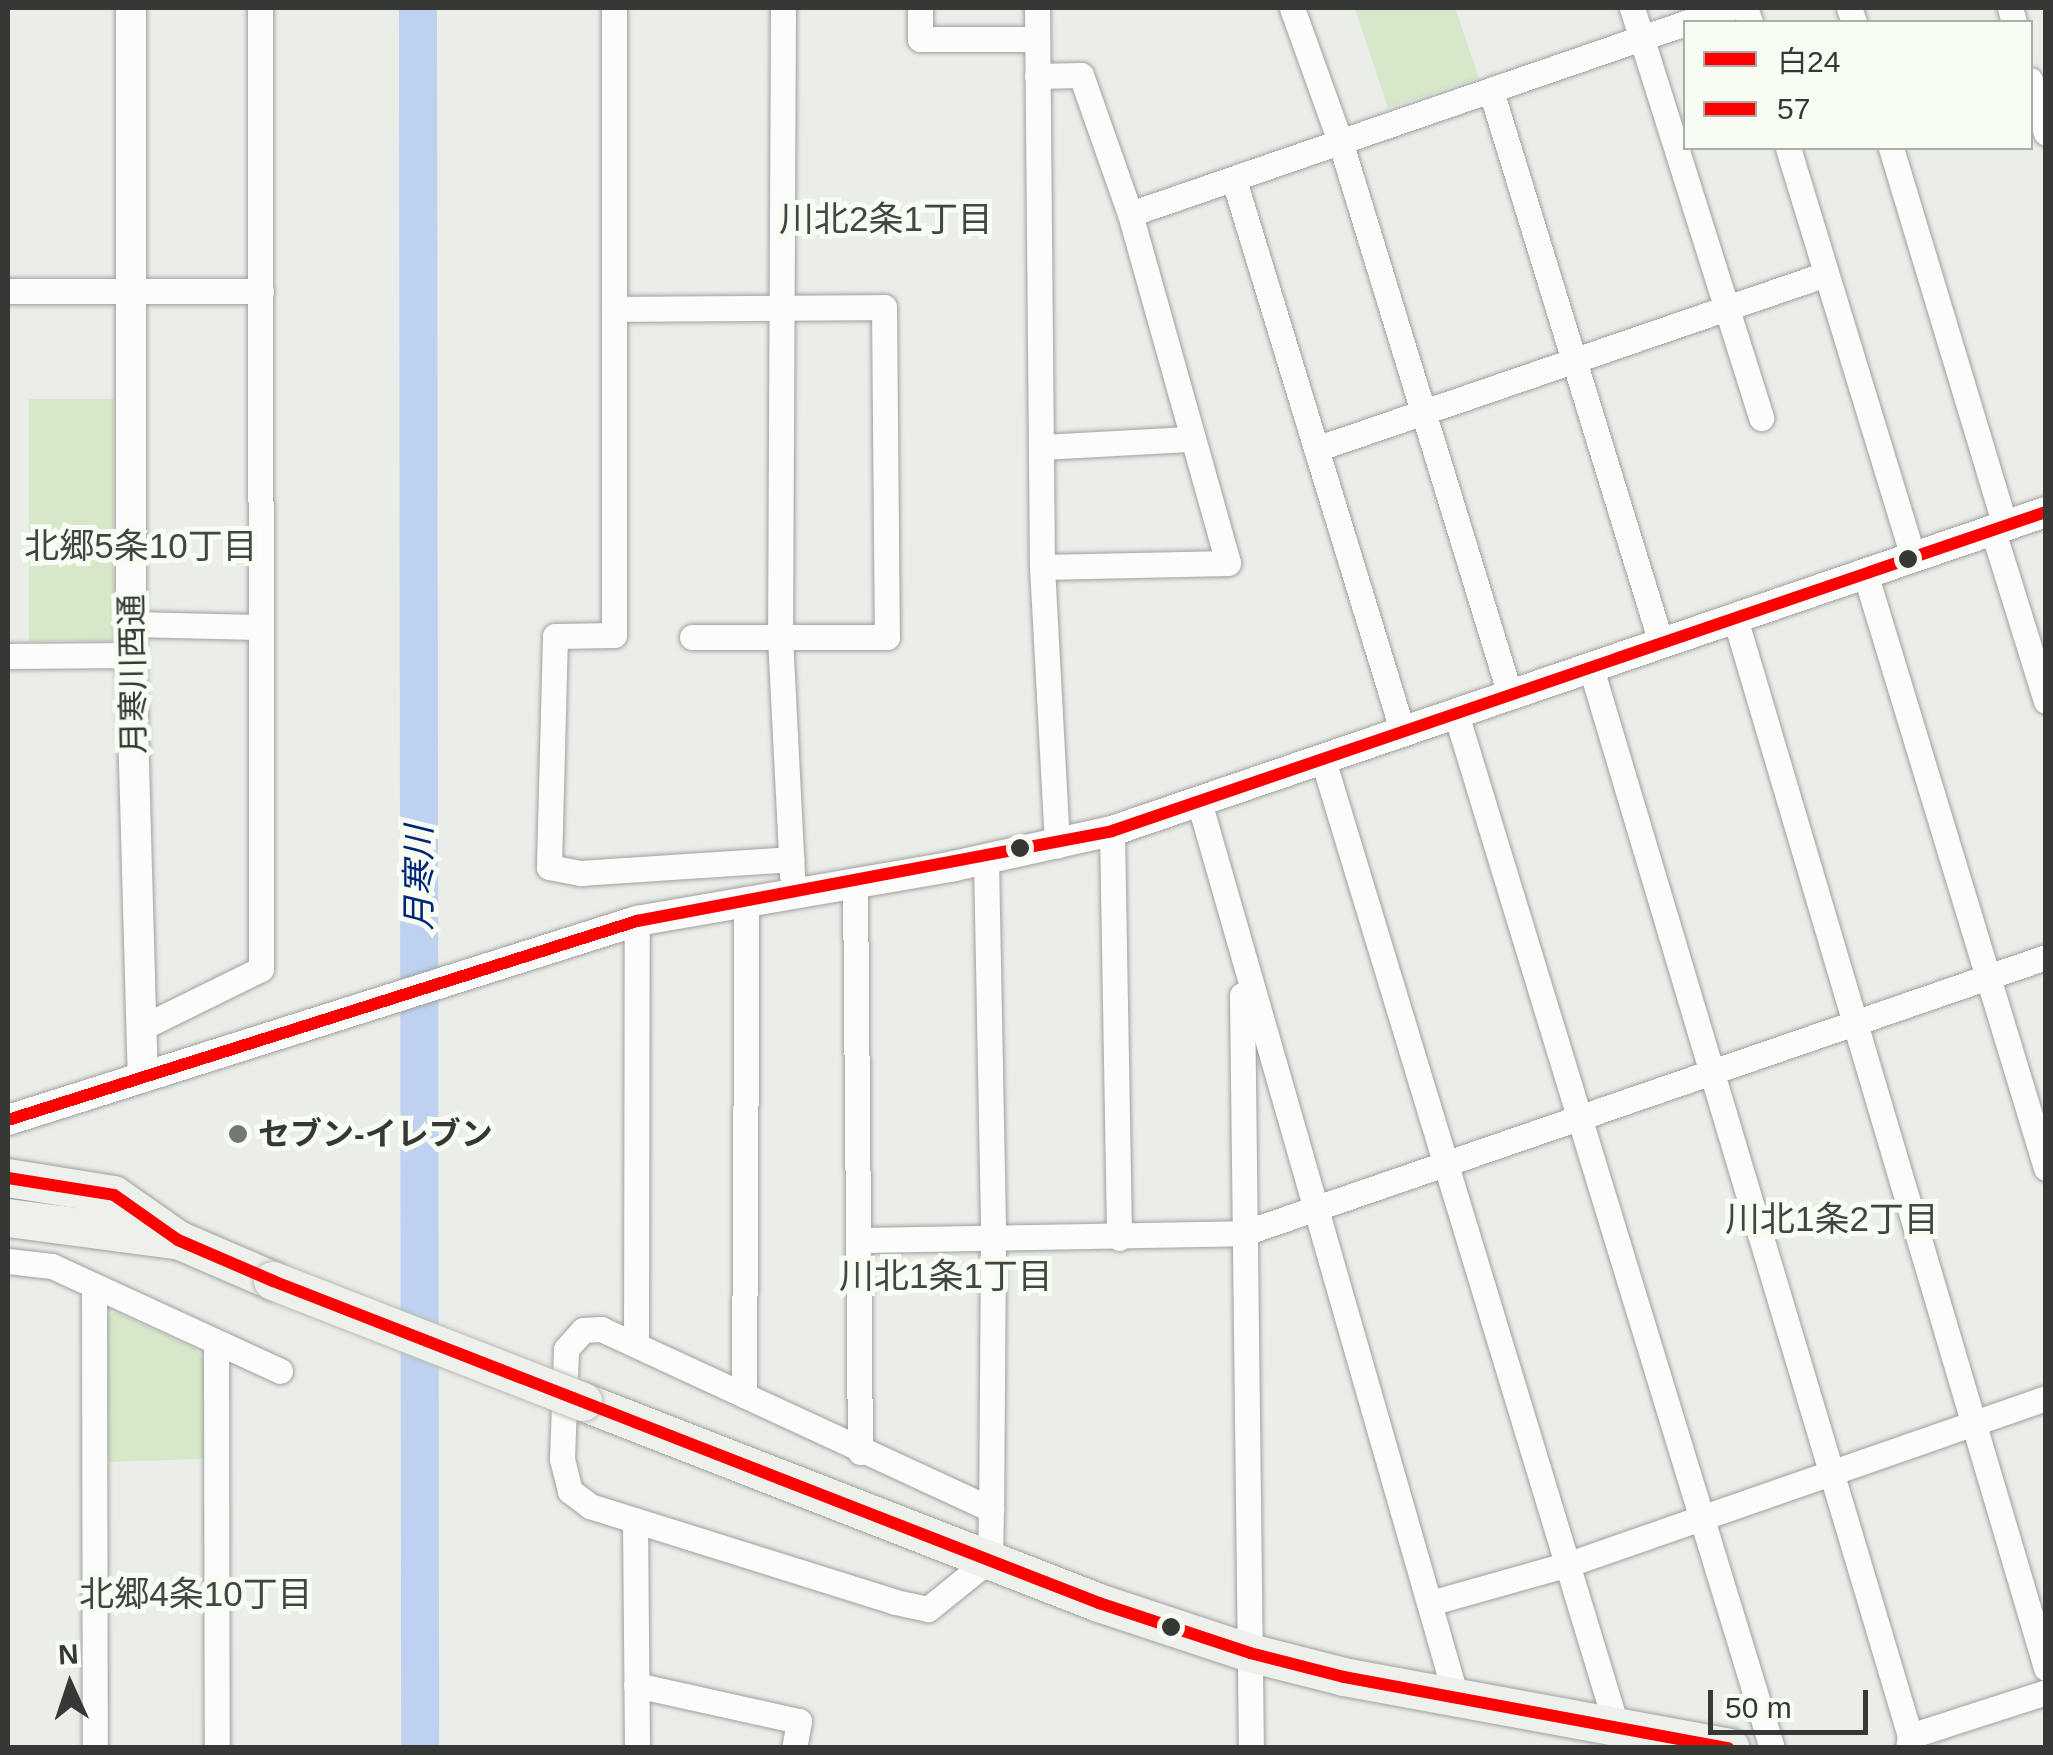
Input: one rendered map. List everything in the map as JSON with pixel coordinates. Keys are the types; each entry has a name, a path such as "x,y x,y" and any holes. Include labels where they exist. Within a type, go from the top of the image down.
{"main road":[{"path":"8,1178 114,1196 178,1240 273,1281 990,1559 1250,1653 1620,1737 1731,1748"},
{"path":"8,1218 178,1240"}],"street":[{"name":"月寒川西通","path":"131,8 131,656 144,1077"},
{"path":"143,1027 260,969 260,8"},
{"path":"614,8 614,635 555,636 549,867 581,874 792,859"},
{"path":"782,8 780,637 792,891"},
{"path":"920,8 920,39 1037,39"},
{"path":"1036,8 1042,567 1058,846"},
{"path":"1292,8 1340,141 1510,695"},
{"path":"1632,8 1761,418"},
{"path":"1691,20 1729,8"},
{"path":"1130,214 1683,22"},
{"path":"1037,76 1081,75 1130,214 1190,439 1228,563 1042,567"},
{"path":"2033,90 2046,132"},
{"path":"1491,91 1661,643"},
{"path":"1789,150 1912,556"},
{"path":"1893,150 2046,701"},
{"path":"1234,180 1403,733"},
{"path":"1316,449 1575,364 1826,274"},
{"path":"8,292 261,291"},
{"path":"614,309 884,307 886,637 692,637"},
{"path":"1041,447 1190,439"},
{"path":"8,1120 509,958 637,921 1058,846 1200,805 2046,512"},
{"path":"1865,574 2046,1168"},
{"path":"1735,618 2046,1668"},
{"path":"131,624 258,627"},
{"path":"8,656 131,656"},
{"path":"1592,668 1836,1471 1909,1742 2046,1692"},
{"path":"1456,714 1772,1748"},
{"path":"1323,760 1620,1737"},
{"path":"1200,805 1242,965 1318,1213 1456,1697"},
{"path":"1112,831 1119,1238"},
{"path":"986,860 993,1240 991,1509 990,1559 928,1609 590,1506 570,1491 562,1459 566,1349 572,1338 601,1330 636,1342 860,1452 991,1509"},
{"path":"855,882 860,1452"},
{"path":"744,1395 747,899"},
{"path":"636,1342 637,921"},
{"path":"861,1240 1244,1234 1318,1213 2046,957"},
{"path":"1242,965 1251,1748"},
{"path":"8,1261 52,1266 280,1371"},
{"path":"94,1288 95,1748"},
{"path":"216,1343 216,1748"},
{"path":"1430,1603 1569,1564 2046,1398"},
{"path":"635,1520 637,1748"},
{"path":"636,1685 798,1720 794,1748"}],"green space":[{"path":"1355,8 1455,8 1479,78 1388,108"},
{"path":"29,399 114,399 114,641 29,641"},
{"path":"115,1312 196,1349 203,1360 204,1459 108,1462 105,1318"}],"waterway":[{"name":"月寒川","path":"418,8 420,1748"}],"transit line":[{"name":"白24","path":"8,1120 637,921 1112,831 2046,512"},
{"name":"57","path":"8,1178 114,1195 178,1240 273,1281 1099,1603 1250,1653 1344,1677 1728,1748"}],"place":[{"name":"セブン-イレブン","path":"238,1134"}],"district":[{"name":"川北2条1丁目","path":"886,219"},
{"name":"北郷5条10丁目","path":"141,546"},
{"name":"川北1条2丁目","path":"1832,1219"},
{"name":"川北1条1丁目","path":"946,1276"},
{"name":"北郷4条10丁目","path":"196,1594"}]}
